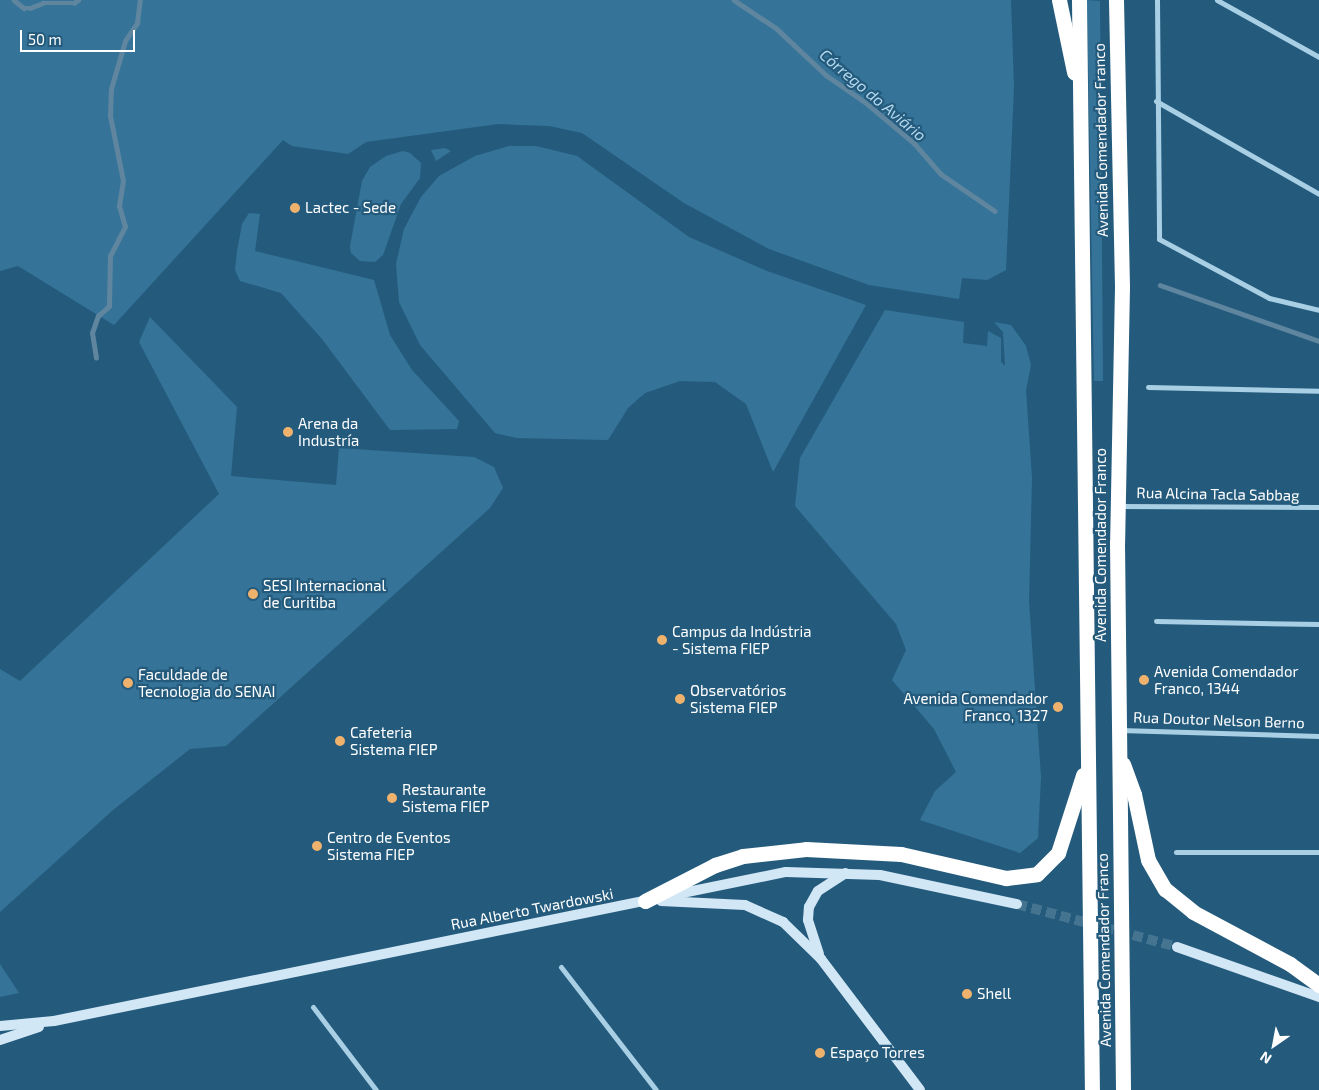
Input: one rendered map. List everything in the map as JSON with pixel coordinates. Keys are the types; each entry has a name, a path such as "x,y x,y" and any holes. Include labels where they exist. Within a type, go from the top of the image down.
{"highway":[{"path":"1059,0 1080,102"},
{"name":"Avenida Comendador Franco","path":"1079,0 1092,1090"},
{"name":"Avenida Comendador Franco","path":"1116,0 1122,310 1117,506 1123,1090"},
{"path":"1119,753 1134,794 1148,860 1164,889 1194,912 1290,964 1319,985"},
{"path":"645,901 714,865 743,856 806,849 839,848 901,854 1006,878 1036,874 1058,854 1066,836 1088,756"}],"main road":[{"path":"1052,0 1062,19"},
{"path":"820,959 808,920 808,906 818,891 849,872"},
{"name":"Rua Alberto Twardowski","path":"0,1026 54,1021 645,901 757,876 849,872 920,882 1017,904"},
{"path":"645,901 745,905 783,922 820,959 920,1090"},
{"path":"1176,947 1319,996"},
{"name":"Rua Alberto Twardowski","path":"0,1040 54,1021"}],"street":[{"path":"1157,0 1156,101 1159,238 1269,298 1319,310"},
{"path":"1217,0 1319,57"},
{"path":"1156,101 1319,194"},
{"path":"1148,387 1319,392"},
{"name":"Rua Alcina Tacla Sabbag","path":"1117,506 1319,507"},
{"path":"1156,622 1319,624"},
{"name":"Rua Doutor Nelson Berno","path":"1119,730 1319,736"},
{"path":"1176,852 1319,852"},
{"path":"562,967 656,1090"},
{"path":"313,1007 376,1090"}],"shaded area":[{"path":"0,0 1011,0 1014,87 1006,270 987,280 962,278 959,299 869,285 769,249 684,203 582,133 549,126 498,124 366,142 348,154 292,146 283,140 114,325 18,266 0,271"},
{"path":"1087,0 1100,1 1103,381 1094,381"},
{"path":"509,146 536,146 577,156 689,237 767,271 866,305 773,472 746,404 715,382 680,381 645,393 628,408 608,440 517,438 495,433 420,345 399,302 396,264 404,229 421,197 439,176 475,156"},
{"path":"445,148 451,151 436,161 431,150"},
{"path":"403,151 410,153 421,163 420,178 401,204 383,255 375,262 360,261 351,253 350,246 362,181 370,167 386,156"},
{"path":"249,213 260,214 255,251 374,280 390,335 412,370 459,421 457,429 390,430 322,339 281,293 240,281 235,270 237,251 242,224"},
{"path":"885,310 964,322 963,343 987,346 988,331 1001,338 1001,362 1005,366 1003,332 994,322 1011,325 1026,346 1031,365 1026,390 1032,478 1029,601 1041,777 1038,838 1020,853 920,820 935,791 956,772 934,729 892,680 906,650 896,624 795,506 800,458"},
{"path":"150,317 237,407 231,476 336,485 339,448 474,457 494,467 503,488 490,508 226,746 190,749 113,810 0,912 0,669 20,681 219,494 139,342"},
{"path":"0,964 19,993 0,997"}],"waterway":[{"path":"14,0 24,8 30,8 43,3 74,3 78,0"},
{"path":"96,358 92,333 98,316 109,306 110,256 125,227 119,206 123,181 110,116 111,89 125,41 137,23 140,0"},
{"name":"Córrego do Aviário","path":"734,0 776,28 826,75 865,102 914,143 941,174 995,211"},
{"name":"Córrego do Aviário","path":"1160,285 1319,341"}],"tunnel":[{"path":"1017,904 1177,947"}],"place":[{"name":"Lactec - Sede","path":"295,208"},
{"name":"Arena da Industría","path":"288,432"},
{"name":"SESI Internacional de Curitiba","path":"253,594"},
{"name":"Campus da Indústria - Sistema FIEP","path":"662,640"},
{"name":"Avenida Comendador Franco, 1344","path":"1144,680"},
{"name":"Faculdade de Tecnologia do SENAI","path":"128,683"},
{"name":"Observatórios Sistema FIEP","path":"680,699"},
{"name":"Avenida Comendador Franco, 1327","path":"1058,707"},
{"name":"Cafeteria Sistema FIEP","path":"340,741"},
{"name":"Restaurante Sistema FIEP","path":"392,798"},
{"name":"Centro de Eventos Sistema FIEP","path":"317,846"},
{"name":"Shell","path":"967,994"},
{"name":"Espaço Torres","path":"820,1053"}]}
